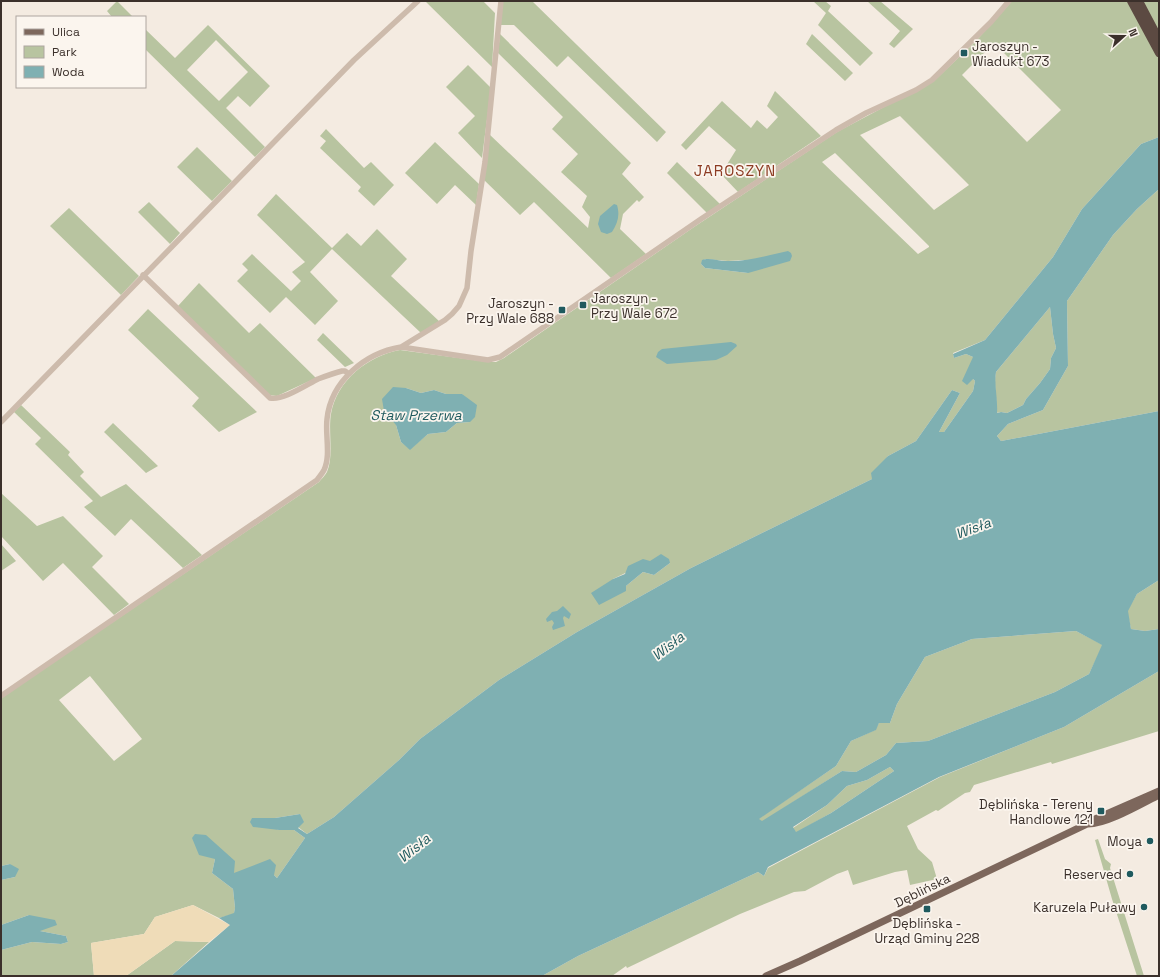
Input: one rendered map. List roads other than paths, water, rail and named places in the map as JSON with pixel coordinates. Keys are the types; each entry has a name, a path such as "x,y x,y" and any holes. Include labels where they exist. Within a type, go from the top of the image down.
{"highway":[{"path":"1131,1 1159,53"},
{"path":"1139,1 1159,38"}],"main road":[{"name":"Dęblińska","path":"766,976 821,952 1095,819 1159,791"},
{"name":"Dęblińska","path":"1087,824 1098,823 1159,795"}],"street":[{"path":"1,422 354,60 418,1"},
{"path":"401,347 449,318 459,306 467,288 471,251 485,162 501,1"},
{"path":"1,696 317,480 324,470 327,457 327,420 329,407 338,388 349,374 360,364 388,349 401,347 488,360 500,357 701,219 836,130 866,113 928,83 952,62 1009,1"},
{"path":"143,275 270,398 281,398 320,378 342,371 349,374"}],"water":[{"name":"Wisła","path":"1159,137 1159,189 1137,209 1113,235 1067,301 1068,366 1043,410 1008,424 997,436 1001,441 1159,411 1159,580 1137,594 1128,611 1131,629 1145,631 1159,629 1159,671 1064,727 939,777 768,867 764,876 758,872 578,956 542,976 171,976 230,925 219,918 234,913 235,908 233,889 212,873 215,859 199,855 192,838 195,834 206,835 235,861 234,873 270,859 276,865 274,875 277,878 305,838 294,830 253,827 250,822 252,818 275,818 300,814 304,822 298,828 307,834 334,817 399,760 420,739 499,680 577,632 691,568 872,479 871,473 888,456 916,441 952,390 960,393 939,432 944,432 973,391 975,381 973,379 967,385 962,381 973,357 966,354 954,358 953,354 985,340 1053,257 1082,209 1141,144","holes":["1050,307 1056,348 1051,358 1050,369 1026,399 1023,405 1007,413 997,413 995,382 996,372","1076,631 1102,645 1089,674 1055,692 928,741 896,743 886,755 856,772 842,771 762,821 759,819 836,766 851,741 876,730 879,723 890,723 897,704 925,657 972,639","890,767 894,771 831,813 796,832 793,827 827,805 847,786 867,780"]},
{"path":"614,204 617,205 618,212 616,225 612,232 607,234 601,232 598,224 600,216"},
{"path":"788,251 792,256 790,261 748,273 705,268 701,264 702,260 705,259 734,261 757,258"},
{"path":"731,342 737,346 727,355 716,360 667,364 656,357 658,352 662,349"},
{"name":"Staw Przerwa","path":"393,387 406,388 421,393 434,390 446,394 462,394 477,405 475,417 470,422 457,423 446,432 428,434 410,450 401,442 396,425 384,411 382,399"},
{"path":"661,554 669,559 670,563 654,575 643,572 626,586 626,591 599,605 591,593 613,579 625,574 628,566 643,559 650,561"},
{"path":"563,606 571,614 569,619 564,616 565,626 553,630 552,627 554,623 552,620 547,622 546,619 552,612 557,611"},
{"path":"10,864 19,869 15,877 1,880 1,866"},
{"path":"29,915 55,920 57,925 40,931 66,936 68,942 61,944 32,942 1,950 1,925"}],"place":[{"name":"Jaroszyn - Wiadukt 673","path":"964,53"},
{"name":"Jaroszyn - Przy Wale 672","path":"583,305"},
{"name":"Jaroszyn - Przy Wale 688","path":"562,310"},
{"name":"Dęblińska - Tereny Handlowe 121","path":"1101,811"},
{"name":"Moya","path":"1150,841"},
{"name":"Reserved","path":"1130,874"},
{"name":"Karuzela Puławy","path":"1144,907"},
{"name":"Dęblińska - Urząd Gminy 228","path":"927,909"}],"district":[{"name":"JAROSZYN","path":"735,171"}]}
